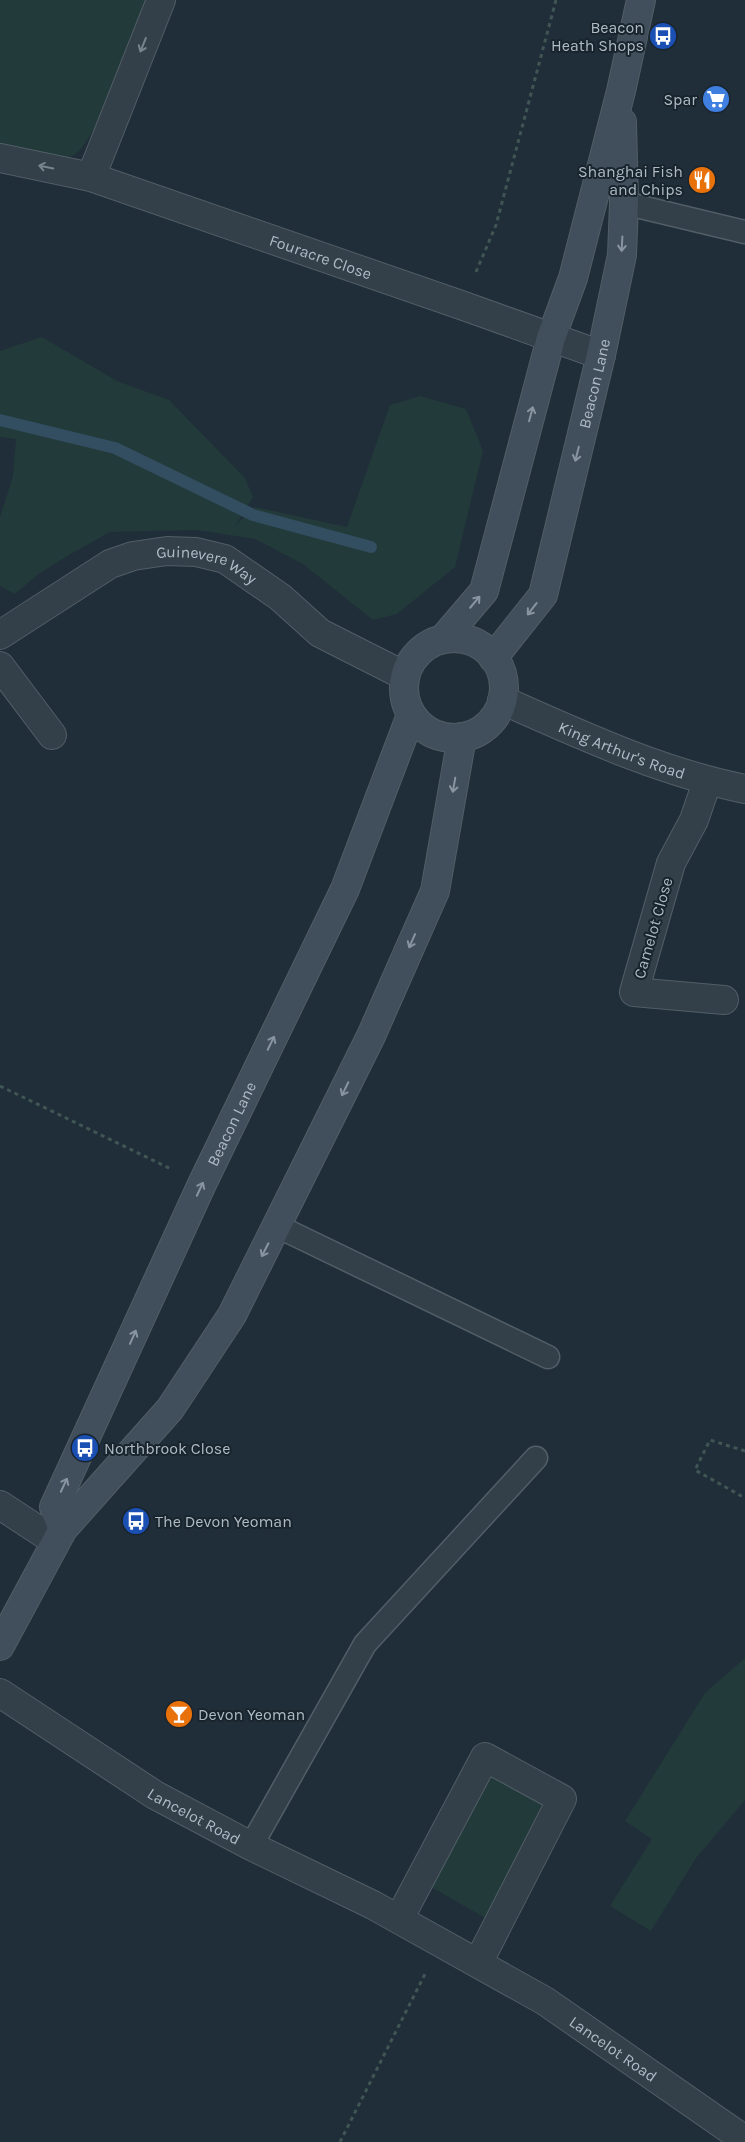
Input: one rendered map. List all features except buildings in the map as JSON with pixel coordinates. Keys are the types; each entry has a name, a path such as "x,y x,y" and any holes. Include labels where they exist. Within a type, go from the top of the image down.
{"street":[{"path":"91,176 161,0"},
{"name":"Beacon Lane","path":"443,639 484,591 551,338 572,278 621,91 641,0"},
{"name":"Beacon Lane","path":"494,658 543,595 601,355 622,255 624,203 621,91"},
{"name":"Fouracre Close","path":"0,158 91,176 601,355"},
{"name":"Guinevere Way","path":"0,635 110,564 133,556 167,551 196,552 225,559 280,597 320,633 405,676"},
{"path":"458,638 484,648 494,658 502,678 502,700 497,713 488,725 476,733 462,737 448,738 433,734 421,726 411,715 406,703 405,676 410,663 430,644 443,639 458,638"},
{"path":"0,666 52,735"},
{"name":"King Arthur's Road","path":"502,700 601,744 708,782 745,789"},
{"name":"Beacon Lane","path":"59,1535 54,1507 202,1184 345,889 411,715"},
{"path":"0,1646 59,1535 170,1409 232,1315 371,1036 435,891 462,737"},
{"name":"Camelot Close","path":"708,782 694,820 671,863 634,992 724,1000"},
{"path":"0,1505 59,1535"},
{"name":"Lancelot Road","path":"0,1693 155,1795 251,1846 399,1919 545,2001 745,2140"},
{"path":"399,1919 485,1757 562,1799 478,1964"}],"lane":[{"path":"624,203 745,232"},
{"path":"277,1226 548,1357"},
{"path":"251,1846 366,1644 536,1458"}],"path":[{"path":"462,305 496,224 556,0"},
{"path":"0,1086 202,1184"},
{"path":"745,1450 710,1440 695,1470 745,1498"},
{"path":"340,2142 440,1942"}],"green space":[{"path":"0,0 148,0 115,84 94,130 74,155 46,164 0,158"},
{"path":"42,337 117,381 169,400 245,478 253,497 236,525 255,507 347,527 390,405 420,396 466,409 483,451 455,567 397,614 373,620 303,564 255,539 197,530 110,532 37,575 15,594 0,586 0,517 13,476 16,439 0,437 0,351"},
{"path":"745,1658 745,1800 696,1858 651,1931 610,1906 652,1839 625,1821 705,1693"},
{"path":"490,1766 553,1802 487,1919 426,1884"}],"waterway":[{"path":"0,420 115,448 253,515 371,547"}],"place":[{"name":"Beacon Heath Shops","path":"663,36"},
{"name":"Spar","path":"716,99"},
{"name":"Shanghai Fish and Chips","path":"702,180"},
{"name":"Northbrook Close","path":"85,1448"},
{"name":"The Devon Yeoman","path":"136,1521"},
{"name":"Devon Yeoman","path":"179,1714"}]}
